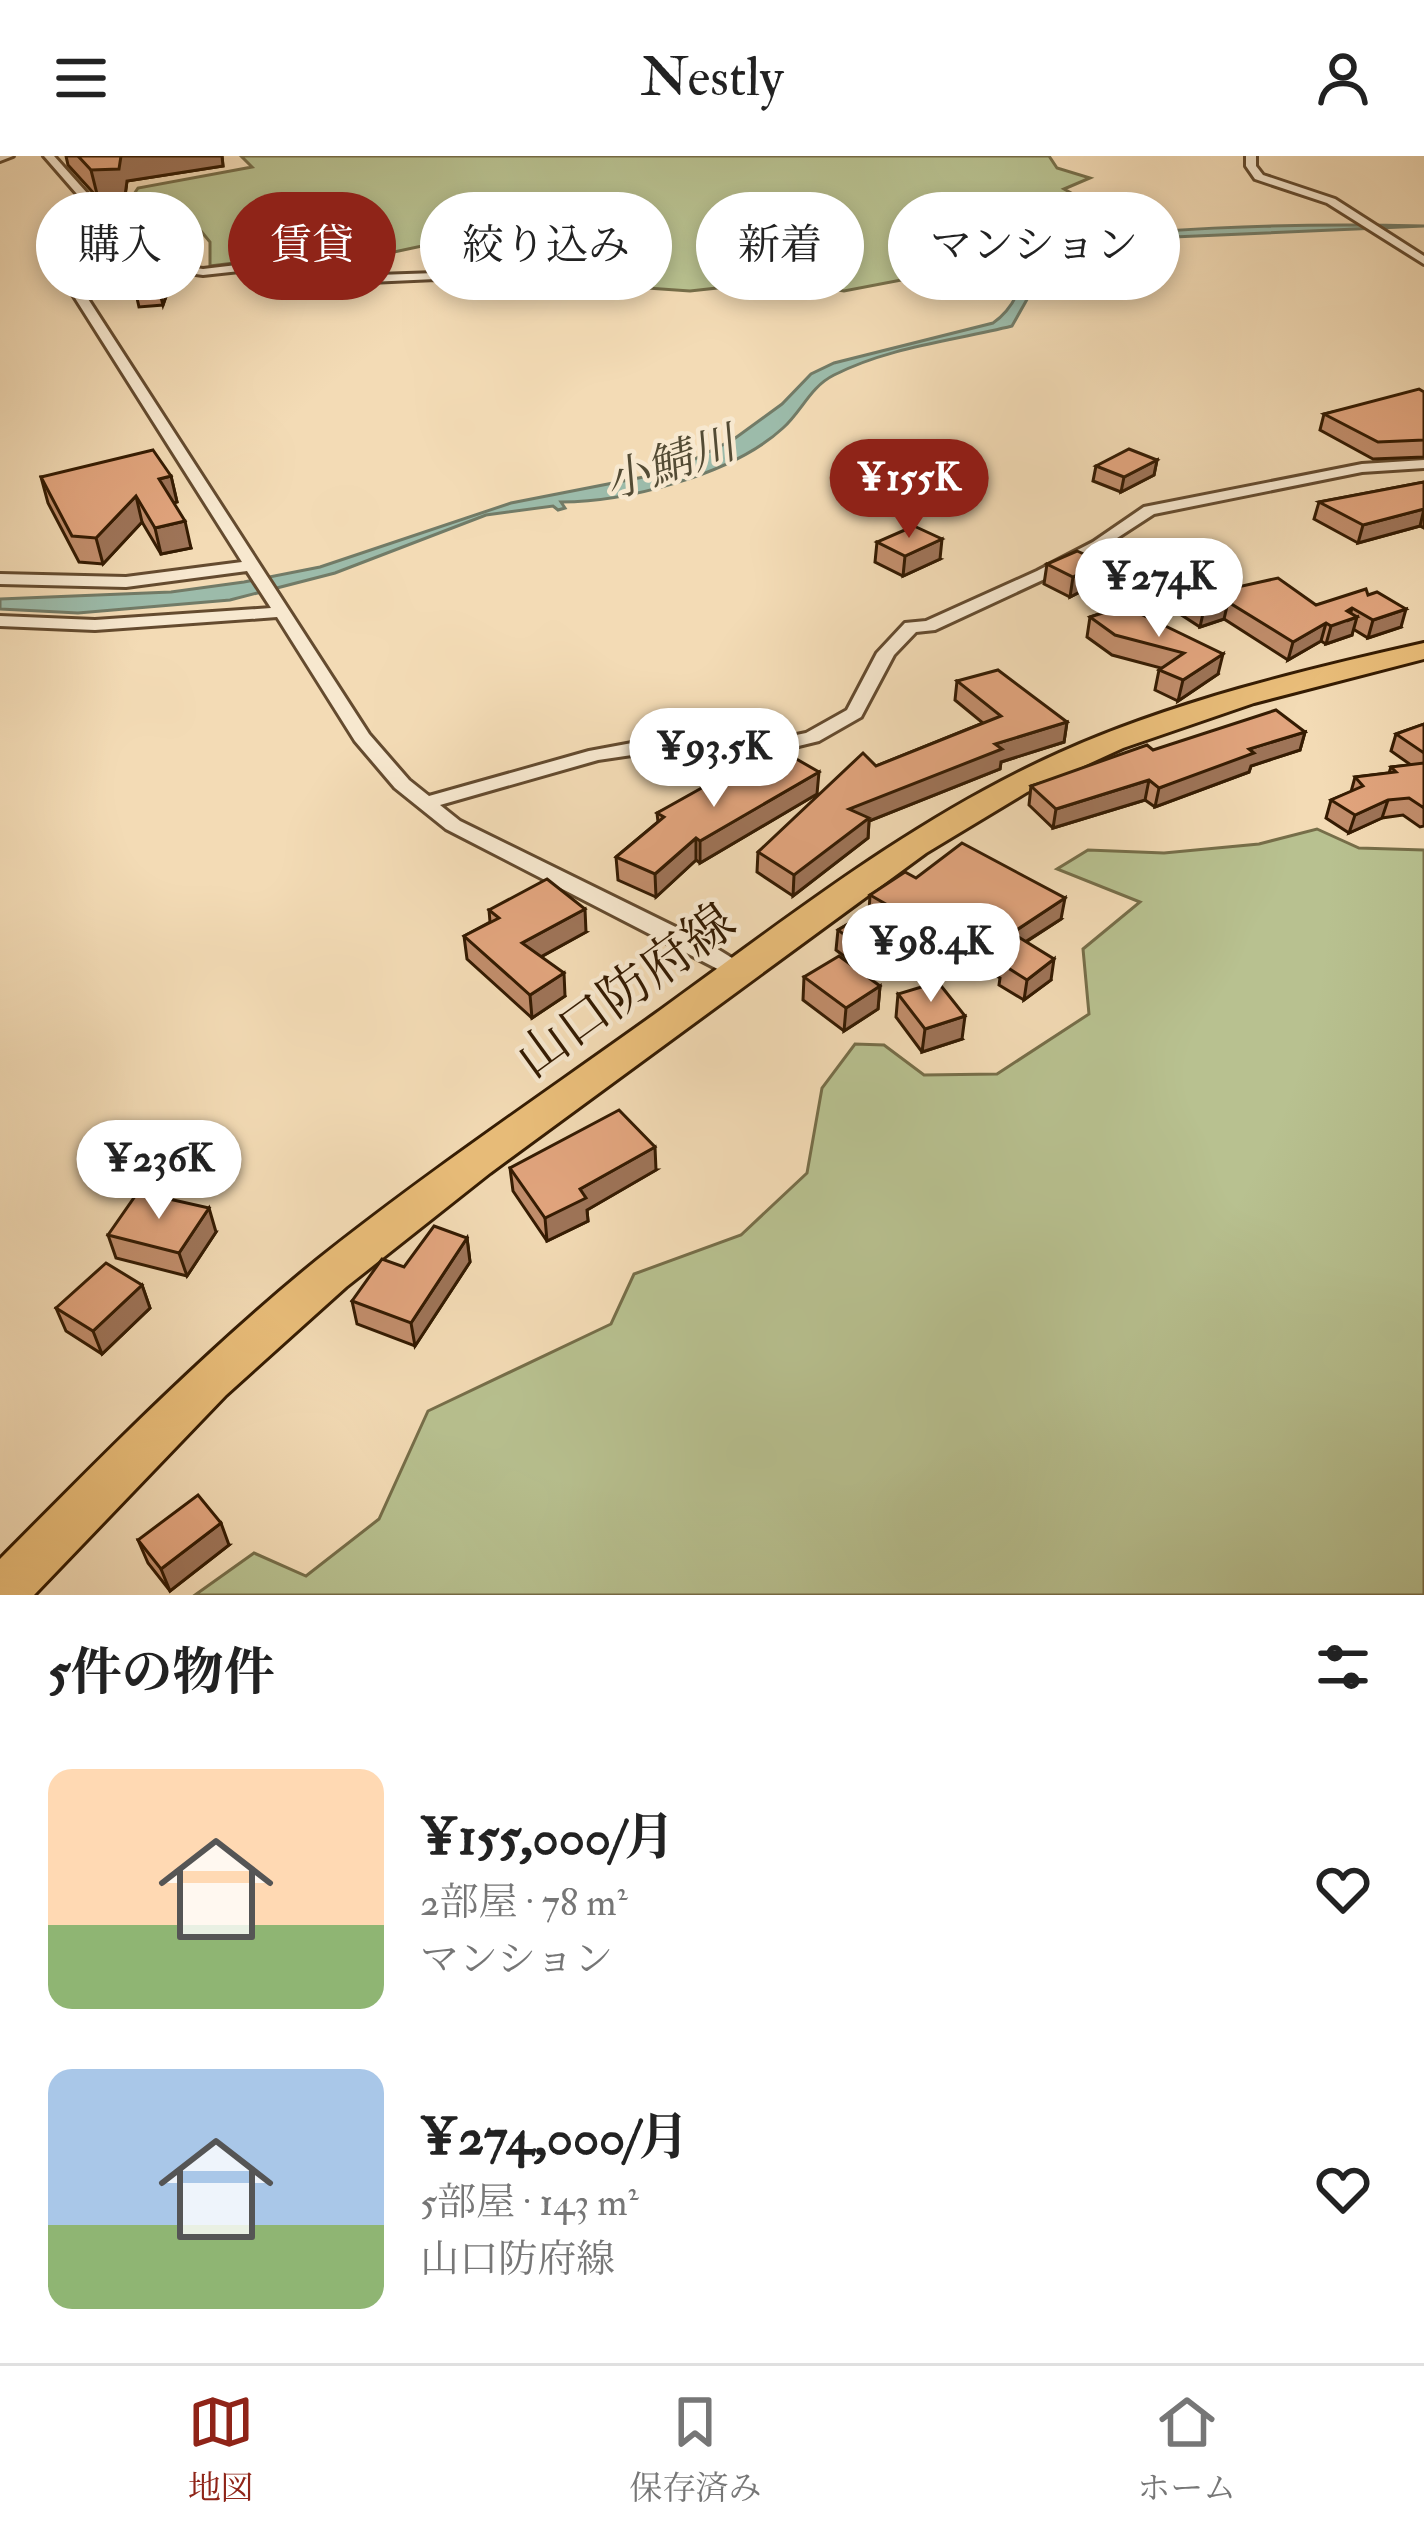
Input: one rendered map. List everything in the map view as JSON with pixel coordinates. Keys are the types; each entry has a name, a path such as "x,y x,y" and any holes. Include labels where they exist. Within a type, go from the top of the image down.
{"main road":[{"name":"山口防府線","path":"0,1595 90,1500 286,1313 390,1228 923,839 1068,761 1235,698 1424,651"}],"street":[{"path":"49,156 81,192"},
{"path":"1251,156 1259,177 1331,201 1424,260"},
{"path":"204,272 297,261 346,280 420,277"},
{"path":"82,300 362,737 425,803 453,825 737,971"},
{"path":"425,803 596,755 632,749 782,744 812,737 854,712 886,653 911,627 929,626 1087,550 1123,532 1149,510 1362,468 1424,464"},
{"path":"1400,466 1417,482"},
{"path":"0,579 116,586 253,568"},
{"path":"0,621 94,626 278,608"}],"green space":[{"path":"241,156 1049,156 1057,168 1090,178 1064,189 1069,192 888,192 888,283 864,287 864,192 696,192 696,290 690,291 672,290 672,192 420,192 420,246 396,252 396,192 228,192 228,264 210,266 204,192 135,192 252,167"},
{"path":"1317,829 1359,848 1424,850 1424,1595 195,1595 254,1553 306,1576 379,1519 428,1411 611,1324 634,1274 741,1235 807,1173 822,1088 855,1044 884,1045 924,1075 997,1074 1089,1014 1083,949 1140,902 1057,869 1088,850 1164,853 1259,844"}],"shaded area":[{"path":"1424,226 1180,237 1180,230"},
{"path":"1014,300 1027,300 1012,326 899,351 834,375 761,445 677,483 616,497 561,502 565,508 558,510 553,506 486,515 335,573 230,600 78,613 0,609 0,599 171,592 320,567 511,503 669,472 734,439 782,404 811,374 834,363 993,323"}],"building":[{"path":"78,156 121,156 119,169 91,170"},
{"path":"1419,389 1424,392 1424,440 1378,442 1324,414"},
{"path":"1129,449 1157,460 1124,477 1096,466"},
{"path":"153,450 171,476 159,479 185,521 155,528 136,496 96,538 72,536 41,477"},
{"path":"1424,482 1424,509 1363,525 1319,502"},
{"path":"914,526 942,539 905,556 877,542"},
{"path":"1077,551 1102,562 1073,577 1047,564"},
{"path":"1194,560 1238,587 1278,578 1316,605 1366,589 1368,595 1377,592 1406,609 1373,620 1352,608 1347,611 1357,617 1331,626 1326,623 1293,642 1228,602 1204,609 1150,574"},
{"path":"1124,606 1223,654 1183,680 1159,670 1184,653 1115,635 1090,617"},
{"path":"998,670 1067,722 995,744 1002,749 849,809 869,818 794,875 758,852 863,753 876,766 1001,716 957,681"},
{"path":"1276,710 1305,732 1249,749 1254,753 1159,788 1149,780 1056,809 1031,786 1147,745 1153,750"},
{"path":"1424,724 1424,753 1396,734"},
{"path":"786,753 819,772 700,841 696,838 655,874 616,857 664,817 657,813 741,766 750,772"},
{"path":"1424,763 1424,808 1409,798 1388,800 1355,815 1331,800 1363,786 1355,777"},
{"path":"962,843 1065,898 1012,933 1054,959 1027,980 1002,964 1007,960 942,919 926,930 919,925 870,954 838,930 884,903 870,895 905,872 916,878"},
{"path":"547,879 585,909 522,943 564,973 530,995 464,936 499,918 489,910"},
{"path":"839,956 880,986 846,1008 804,977"},
{"path":"938,982 965,1016 925,1029 898,994"},
{"path":"619,1110 655,1147 580,1189 586,1198 545,1218 510,1168"},
{"path":"138,1192 209,1208 179,1253 108,1235"},
{"path":"434,1226 467,1238 411,1323 352,1301 382,1259 404,1267"},
{"path":"106,1263 142,1285 93,1331 56,1308"},
{"path":"198,1495 221,1523 161,1569 138,1540"}],"water label":[{"name":"小鯖川","path":"670,464"}]}
